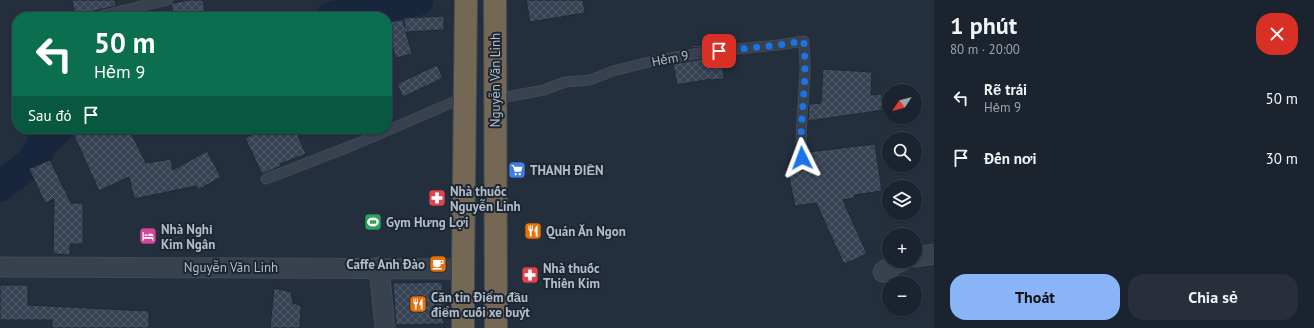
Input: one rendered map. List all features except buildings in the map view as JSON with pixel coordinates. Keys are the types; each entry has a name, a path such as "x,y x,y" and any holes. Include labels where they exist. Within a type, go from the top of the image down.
{"highway":[{"path":"464,328 464,97 466,3"},
{"name":"Nguyễn Văn Linh","path":"495,4 496,328"}],"street":[{"path":"922,256 934,254"},
{"name":"Nguyễn Văn Linh","path":"0,267 379,267 463,269"},
{"path":"379,267 385,328"},
{"path":"883,272 889,268"}],"lane":[{"path":"116,12 168,0"},
{"name":"Hẻm 9","path":"495,99 544,90 565,82 590,80 613,71 653,60 706,52 804,41 805,67 802,116 802,158"},
{"path":"392,128 464,97"},
{"path":"266,179 379,134"}],"waterway":[{"path":"357,12 418,0"},
{"path":"0,186 31,163 46,138 51,134"}],"place":[{"name":"THANH ĐIỀN","path":"517,170"},
{"name":"Nhà thuốc Nguyễn Linh","path":"437,198"},
{"name":"Gym Hưng Lợi","path":"373,222"},
{"name":"Quán Ăn Ngon","path":"533,231"},
{"name":"Nhà Nghỉ Kim Ngân","path":"148,236"},
{"name":"Caffe Anh Đào","path":"438,264"},
{"name":"Nhà thuốc Thiên Kim","path":"530,275"},
{"name":"Căn tin Điểm đầu điểm cuối xe buýt","path":"418,304"}],"route":[{"path":"719,51 804,41 805,67 802,116 802,158"}]}
